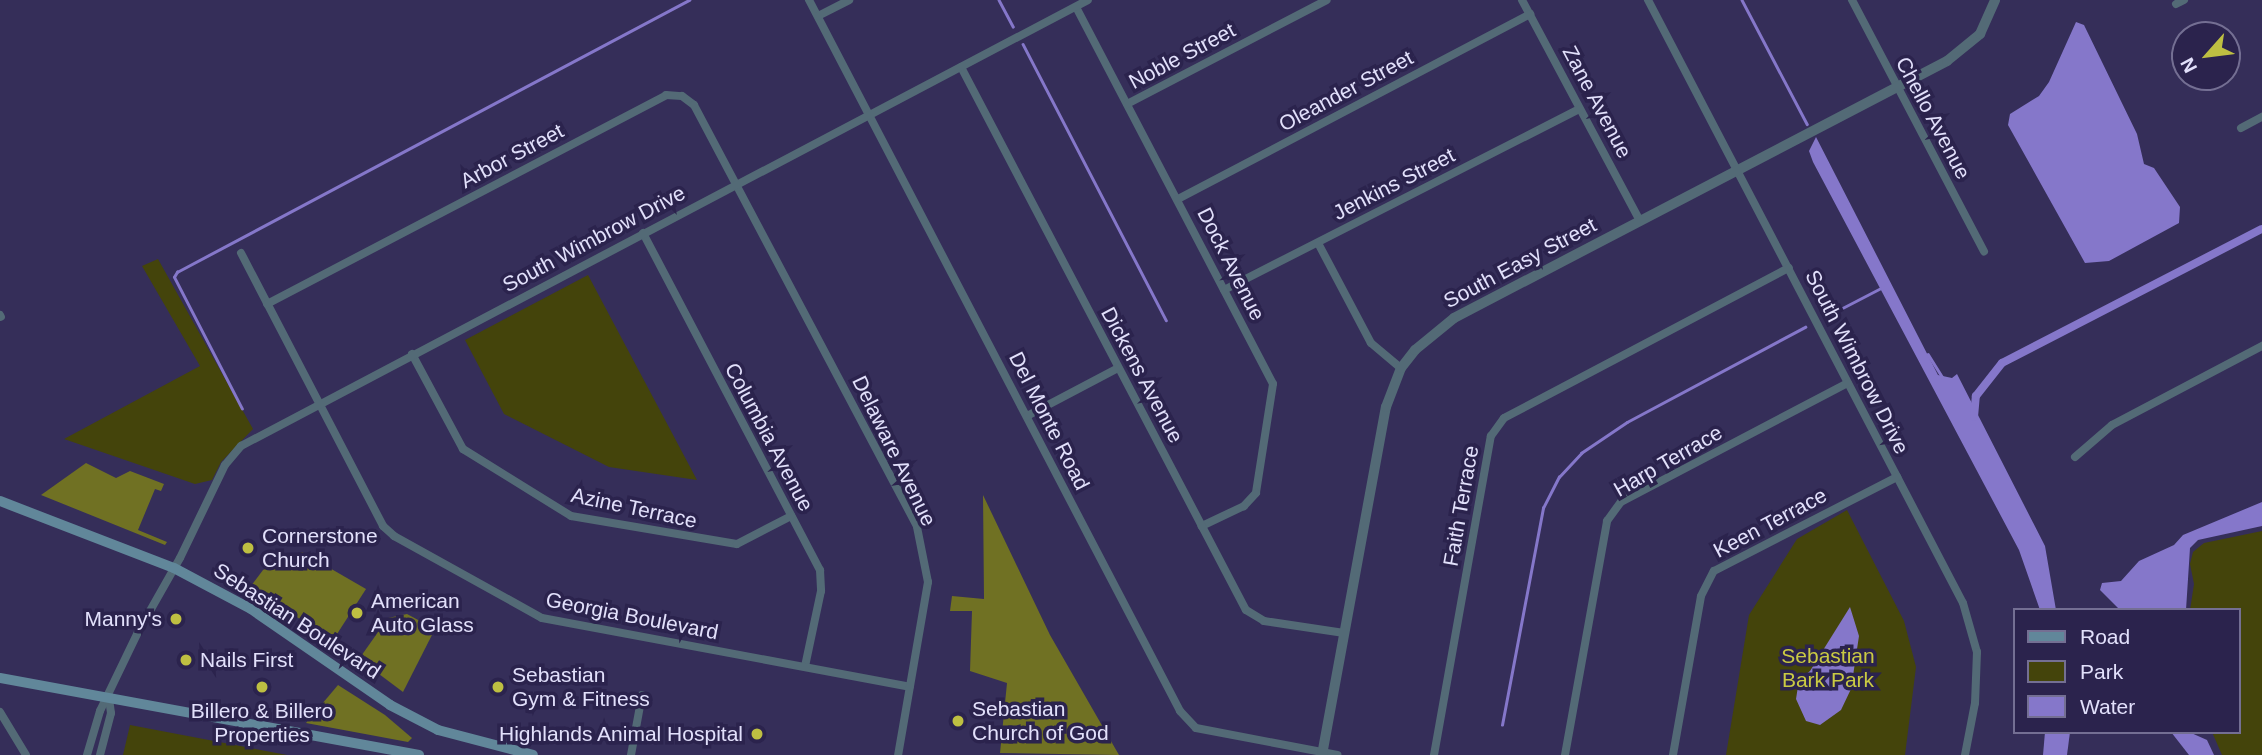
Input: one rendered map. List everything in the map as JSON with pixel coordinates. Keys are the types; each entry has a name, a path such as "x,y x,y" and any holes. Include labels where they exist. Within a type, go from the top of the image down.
{"main road":[{"name":"Sebastian Boulevard","path":"0,501 174,568 251,610 390,705 426,724 473,742 533,755"},
{"path":"0,678 419,755"}],"street":[{"name":"Del Monte Road","path":"809,0 1180,711 1196,728 1337,755"},
{"path":"818,16 849,0"},
{"name":"South Wimbrow Drive","path":"87,755 100,711 109,699 138,632 174,568 225,465 241,446 318,403 1088,0"},
{"name":"Noble Street","path":"1127,104 1327,0"},
{"name":"Zane Avenue","path":"1522,0 1640,221"},
{"name":"South Wimbrow Drive","path":"1648,0 1963,603 1977,652 1975,703 1965,755"},
{"name":"Chello Avenue","path":"1852,0 1984,251"},
{"name":"South Easy Street","path":"1322,754 1386,407 1401,368 1433,333 1454,318 1964,50 1980,34 1995,0"},
{"name":"Dock Avenue","path":"1076,7 1269,376 1273,397 1256,493 1244,506 1202,526"},
{"name":"Oleander Street","path":"1178,199 1530,14"},
{"name":"Dickens Avenue","path":"961,67 1246,610 1264,621 1344,633"},
{"name":"Arbor Street","path":"267,304 666,95 682,96 694,105 737,184"},
{"name":"Jenkins Street","path":"1224,290 1580,109"},
{"path":"2241,128 2262,117"},
{"name":"Delaware Avenue","path":"737,184 917,527 928,582 898,755"},
{"name":"Columbia Avenue","path":"643,233 820,570 821,591 805,666"},
{"path":"1318,243 1371,343 1401,368"},
{"name":"Georgia Boulevard","path":"241,253 383,526 526,612 910,687"},
{"name":"Faith Terrace","path":"1434,755 1491,436 1504,418 1789,268"},
{"path":"2075,457 2112,425 2262,346"},
{"name":"Azine Terrace","path":"412,354 463,449 571,516 737,544 791,516"},
{"path":"1027,416 1118,368"},
{"name":"Harp Terrace","path":"1565,755 1607,521 1621,502 1848,383"},
{"name":"Keen Terrace","path":"1673,755 1701,596 1714,571 1897,477"},
{"path":"631,755 642,695"},
{"path":"100,755 111,713 109,699"},
{"path":"0,712 26,755"}],"green space":[{"path":"158,259 253,429 221,462 212,480 195,484 64,439 200,366 142,266"},
{"path":"588,275 697,480 609,467 504,414 465,340"},
{"name":"Sebastian Bark Park","path":"1847,510 1904,621 1916,667 1905,755 1726,755 1749,615 1797,539"},
{"path":"2262,531 2262,755 2222,755 2213,734 2241,734 2241,608 2190,608 2194,584 2190,564 2193,552 2204,543"},
{"path":"130,725 287,755 123,755"}],"shaded area":[{"path":"86,463 116,478 130,471 164,484 161,491 155,489 138,530 167,542 165,545 41,495"},
{"path":"983,495 1050,635 1119,755 1000,753 1007,683 970,671 972,611 950,611 952,596 984,599"},
{"path":"302,552 366,589 337,634 322,634 251,586 263,570"},
{"path":"407,614 435,629 403,692 359,659 388,618"},
{"path":"338,685 385,715 412,738 408,742 306,723"}],"water":[{"path":"2076,22 2084,25 2137,134 2144,164 2154,168 2180,207 2179,223 2109,261 2085,263 2008,125 2010,114 2039,96 2049,82"},
{"path":"1816,137 1938,375 1952,378 1957,374 2045,546 2056,608 2039,608 2019,550 1809,151"},
{"path":"2262,502 2262,526 2198,540 2190,548 2186,608 2118,608 2100,590 2102,583 2121,581 2139,561 2174,545 2183,535"},
{"path":"1850,607 1859,636 1851,689 1841,710 1820,725 1806,721 1796,699 1799,680 1810,671"},
{"path":"2045,734 2070,734 2067,755 2043,755"},
{"path":"2173,734 2194,734 2207,740 2214,755 2189,755"}],"waterway":[{"path":"242,409 174,277 177,272 689,0"},
{"path":"999,0 1013,26"},
{"path":"1742,0 1807,124"},
{"path":"1023,44 1166,320"},
{"path":"1974,417 1976,396 2002,363 2262,229"},
{"path":"1827,316 1883,287"},
{"path":"1502,725 1543,508 1559,477 1581,453 1627,422 1805,327"},
{"path":"1928,354 1943,378"}],"place":[{"name":"Cornerstone Church","path":"248,548"},
{"name":"American Auto Glass","path":"357,613"},
{"name":"Manny's","path":"176,619"},
{"name":"Nails First","path":"186,660"},
{"name":"Billero & Billero Properties","path":"262,687"},
{"name":"Sebastian Gym & Fitness","path":"498,687"},
{"name":"Sebastian Church of God","path":"958,721"},
{"name":"Highlands Animal Hospital","path":"757,734"}]}
